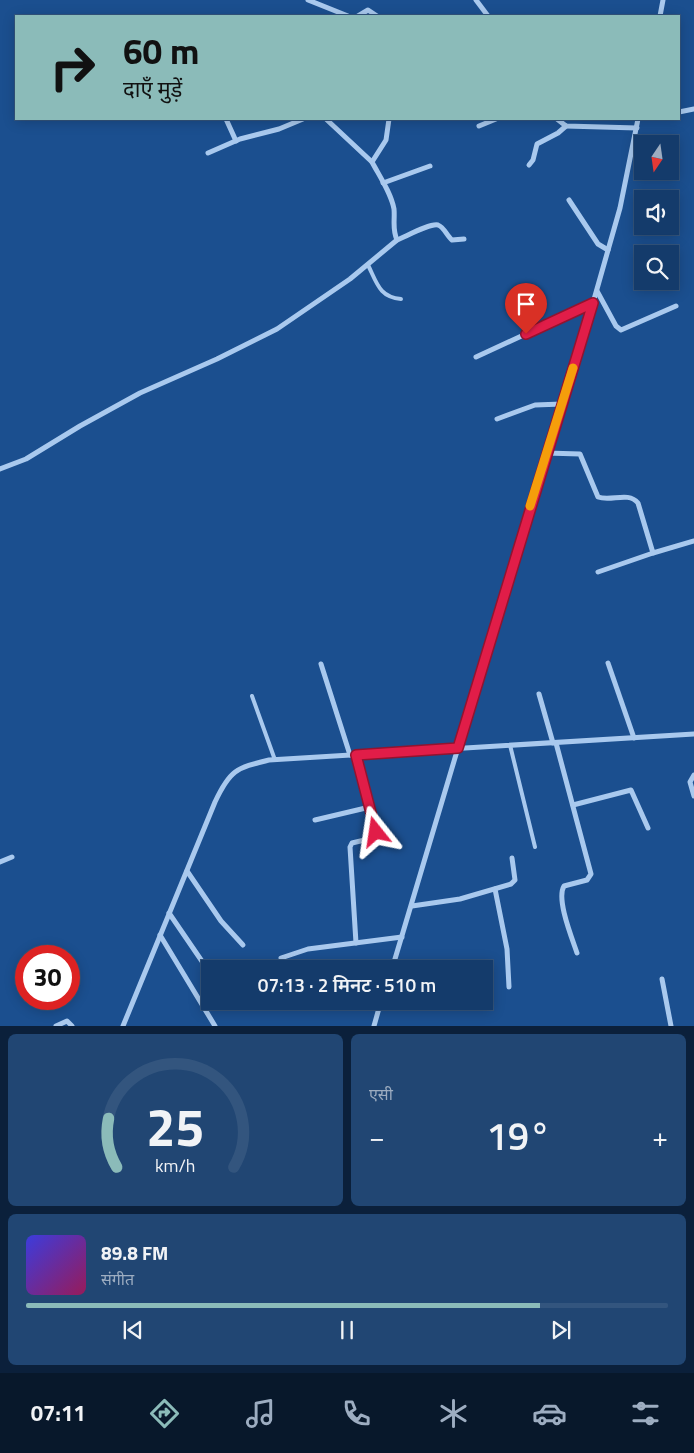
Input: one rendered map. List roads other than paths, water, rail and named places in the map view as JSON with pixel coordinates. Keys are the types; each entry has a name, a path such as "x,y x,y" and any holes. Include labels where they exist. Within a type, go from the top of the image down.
{"street":[{"path":"308,0 346,15"},
{"path":"476,0 487,15"},
{"path":"660,15 663,0"},
{"path":"360,15 368,10 375,15"},
{"path":"680,112 694,109"},
{"path":"226,120 236,140"},
{"path":"208,153 236,140 279,129 302,120"},
{"path":"327,120 372,162 393,205 393,228 397,240"},
{"path":"372,162 386,140 389,120"},
{"path":"478,126 493,120"},
{"path":"558,120 566,126 636,128"},
{"path":"395,960 546,453 597,291 620,208 638,120"},
{"path":"529,165 533,160 537,144 558,134 566,126"},
{"path":"383,183 430,166"},
{"path":"569,200 594,239 608,250"},
{"path":"0,469 26,459 80,426 140,393 246,346 277,329 368,265 397,240 437,225 452,240 464,239"},
{"path":"597,291 616,326 621,330 676,306"},
{"path":"476,357 593,303"},
{"path":"497,419 524,408 562,404"},
{"path":"546,453 580,454 598,497 603,499 626,497 635,499 638,503 653,553"},
{"path":"598,572 694,541"},
{"path":"608,663 633,734"},
{"path":"321,664 347,746 352,754 370,807 376,836 352,843 350,847 356,943"},
{"path":"539,694 573,805 591,874 587,880 564,886 561,891 563,908 577,953"},
{"path":"123,1026 215,802 228,777 236,770 274,757 510,745 633,734 694,734"},
{"path":"694,775 690,779 694,796"},
{"path":"573,805 631,790 648,828"},
{"path":"315,820 370,807"},
{"path":"0,862 12,857"},
{"path":"412,906 460,899 515,882 512,858"},
{"path":"187,871 221,921 244,945"},
{"path":"496,889 507,949 509,987"},
{"path":"169,913 201,960"},
{"path":"160,935 215,1026"},
{"path":"281,958 308,949 402,937"},
{"path":"662,979 671,1026"},
{"path":"374,1026 378,1010"},
{"path":"56,1026 67,1022 72,1026"}],"lane":[{"path":"368,265 384,294 392,298 401,299"},
{"path":"252,696 274,757"},
{"path":"510,745 534,847"}]}
